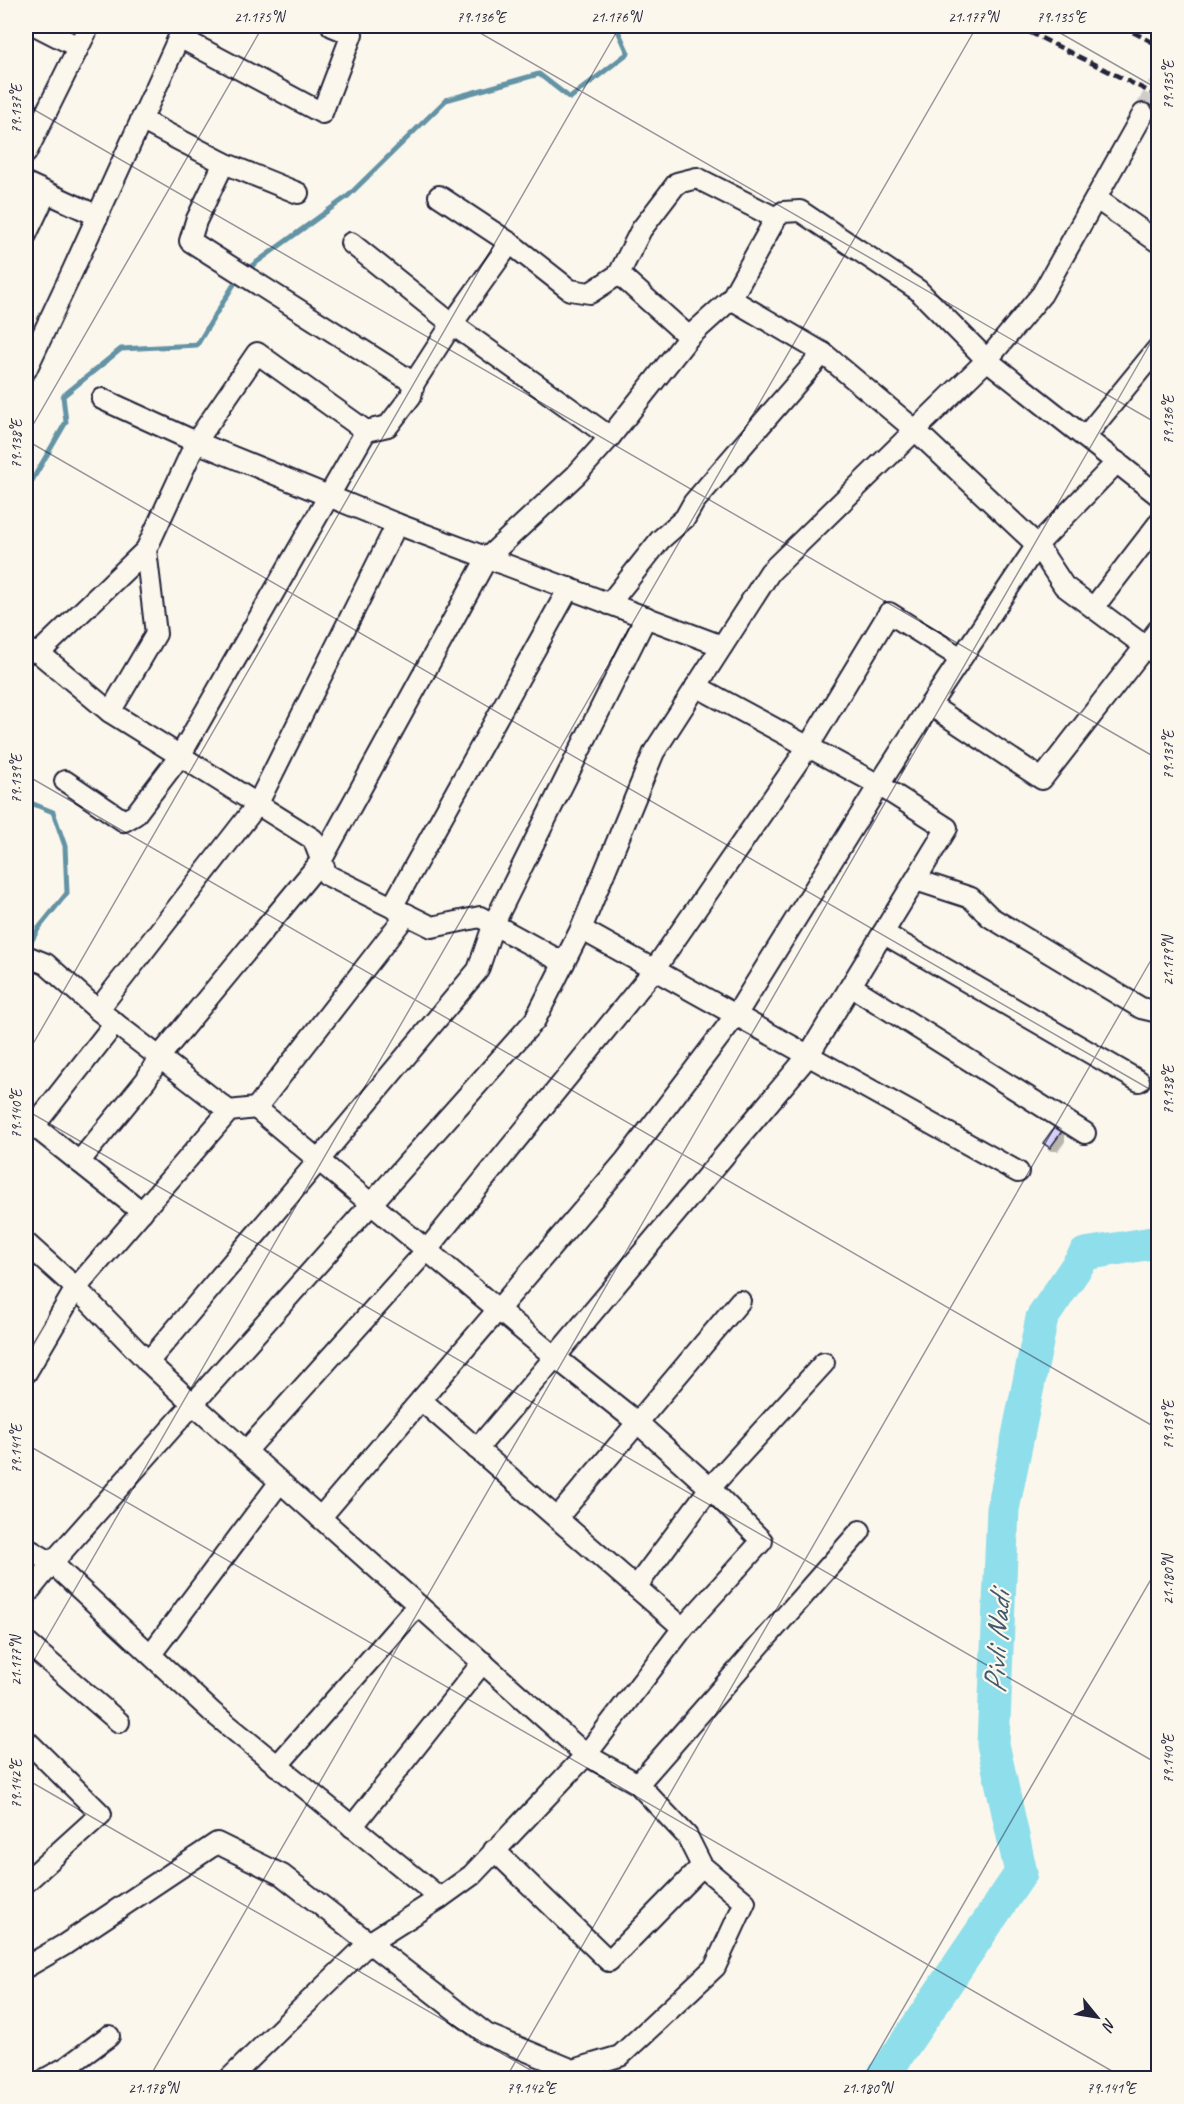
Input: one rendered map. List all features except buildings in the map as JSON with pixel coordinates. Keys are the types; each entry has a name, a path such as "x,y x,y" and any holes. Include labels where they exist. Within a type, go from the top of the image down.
{"street":[{"path":"37,26 78,47"},
{"path":"26,153 88,26"},
{"path":"26,370 181,31 322,113 352,34 332,26"},
{"path":"26,1594 535,1020 581,928 654,752 770,572 987,360 1042,294 1143,114"},
{"path":"141,120 224,163 298,193"},
{"path":"224,163 196,221 190,241 414,383"},
{"path":"438,196 510,243 570,290 590,292 619,274 641,230 677,183 697,178 776,218"},
{"path":"26,183 98,216"},
{"path":"26,235 46,193"},
{"path":"1097,199 1158,242"},
{"path":"79,1162 146,1080 160,1056 321,861 487,558 576,475 610,437 689,337 731,299 776,218 783,212 800,211 918,290 987,360 1158,495"},
{"path":"351,243 452,324 610,437"},
{"path":"65,781 124,821 135,815 180,756 366,431 388,426 411,396 414,383 452,324 510,243"},
{"path":"619,274 689,337"},
{"path":"731,299 823,353 915,430 1037,545 1064,586 1154,644 1042,779 930,705"},
{"path":"1085,437 1158,348"},
{"path":"366,431 257,353 196,442 146,550 32,652 110,712 313,839 327,875 432,927 480,917 564,963"},
{"path":"609,604 660,540 685,518 694,502 823,353"},
{"path":"102,399 196,442 397,524 722,646"},
{"path":"320,1518 499,1311 624,1161 736,1015 930,705 1037,545 1117,462"},
{"path":"98,1010 257,805 397,524"},
{"path":"1094,607 1158,524"},
{"path":"110,712 156,634 146,550"},
{"path":"256,1108 400,911 569,588"},
{"path":"246,1451 427,1250 654,970 808,747 889,613 961,658"},
{"path":"148,1362 478,970 494,923 646,618"},
{"path":"477,1449 808,1056 947,828 879,785 696,686"},
{"path":"916,880 970,898 990,917 1141,1008 1158,1012"},
{"path":"581,928 1018,1172"},
{"path":"883,933 1139,1081"},
{"path":"26,957 46,964 98,1010 229,1111"},
{"path":"851,986 1086,1133"},
{"path":"115,1023 34,1126 142,1212"},
{"path":"26,1373 76,1288 229,1111 256,1108 499,1311 638,1423 710,1488 762,1541 683,1628 586,1755 472,1875 369,1943 230,2079"},
{"path":"26,1243 76,1288 148,1362 193,1404 586,1755 638,1784 687,1836 702,1866 745,1902 715,1967 620,2056 573,2070 486,2034 282,1875 217,1843 64,1945 26,1967"},
{"path":"557,1518 740,1301"},
{"path":"636,1587 710,1488 824,1363"},
{"path":"421,1400 683,1628"},
{"path":"151,1654 280,1482"},
{"path":"638,1784 860,1531"},
{"path":"26,1548 52,1563 213,1713 440,1898"},
{"path":"277,1766 418,1605"},
{"path":"26,1642 119,1722"},
{"path":"352,1827 483,1662"},
{"path":"26,1740 101,1814 26,1882"},
{"path":"494,1850 609,1961 702,1866"},
{"path":"46,2079 67,2067 109,2036"}],"waterway":[{"path":"246,270 348,196 446,100 539,74 570,98 628,53 616,26"},
{"path":"26,491 66,422 63,396 121,349 197,345 239,276"},
{"path":"26,801 53,812 65,846 67,893 38,929 26,951"},
{"name":"Pivli Nadi","path":"882,2078 1021,1873 993,1744 1003,1509 1042,1318 1085,1254 1158,1242"}],"tunnel":[{"path":"1143,114 1158,85"}],"railway":[{"path":"1017,26 1158,96"},
{"path":"1121,26 1158,45"}]}
